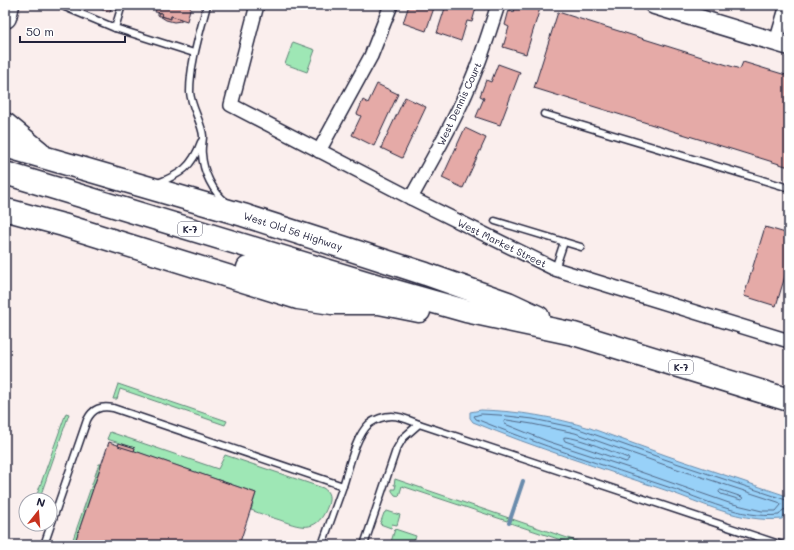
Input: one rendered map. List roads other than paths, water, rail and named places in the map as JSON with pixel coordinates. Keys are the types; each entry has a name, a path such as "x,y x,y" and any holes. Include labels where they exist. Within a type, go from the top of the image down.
{"highway":[{"path":"5,17 8,5"},
{"name":"K-7","path":"5,124 49,160"},
{"name":"West Old 56 Highway","path":"5,146 243,215 426,274 508,303 574,334"},
{"name":"West Old 56 Highway","path":"5,173 466,311 574,334 789,400"},
{"path":"5,197 267,273 325,288 375,284 426,274"},
{"path":"5,211 11,211 63,225 298,298 332,303 379,303 495,328 574,334"}],"street":[{"name":"West Market Street","path":"257,5 231,105 411,198 555,269 789,341"},
{"path":"319,151 371,56 390,5"},
{"name":"West Dennis Court","path":"411,198 453,122 469,87 483,53 498,5"},
{"path":"654,5 782,44 787,5"}],"lane":[{"path":"65,5 65,7 115,28 194,53"},
{"path":"115,28 122,5"},
{"path":"207,5 194,53 190,93 203,135 202,154 210,184 223,200 243,215"},
{"path":"544,114 789,188"},
{"path":"148,187 175,177 185,169 194,158 203,135"},
{"path":"495,221 581,247"},
{"path":"555,269 564,242"},
{"path":"44,545 87,420 93,411 105,406 343,486"},
{"path":"322,545 357,444 363,431 370,423 382,417 394,416 782,545"},
{"path":"364,545 396,450 403,438 419,424"}],"water":[{"path":"481,410 536,415 590,428 789,497 789,513 785,514 782,519 752,518 707,506 665,490 544,449 473,422 470,418 470,412"}],"waterway":[{"path":"509,523 523,481"}]}
